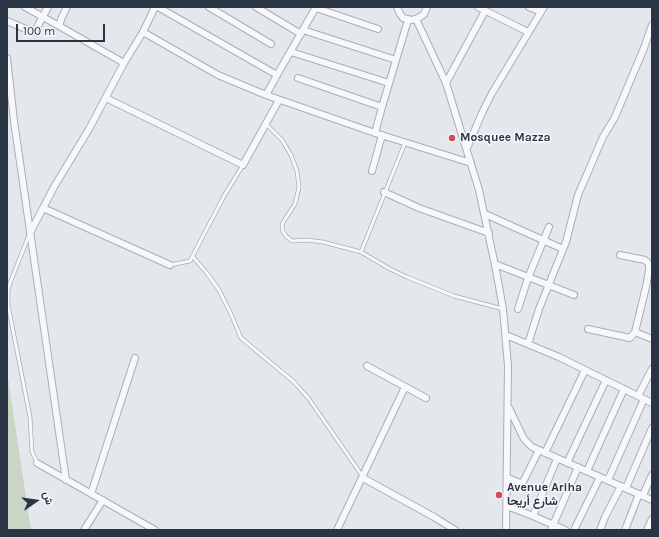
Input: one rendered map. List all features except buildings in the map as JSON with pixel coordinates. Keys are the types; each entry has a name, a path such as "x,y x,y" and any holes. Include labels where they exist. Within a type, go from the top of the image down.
{"street":[{"path":"25,7 124,63"},
{"path":"7,21 33,32 36,30 48,7"},
{"path":"59,26 67,7"},
{"path":"30,234 124,63 143,32 155,7 277,75"},
{"path":"209,7 271,44"},
{"path":"256,7 302,32 396,60"},
{"path":"266,95 316,7 378,29"},
{"path":"390,7 397,8 403,18 408,20 416,19 424,14 427,7"},
{"path":"478,7 528,32"},
{"path":"467,148 492,93 542,10 529,7"},
{"path":"446,83 485,11"},
{"path":"416,19 446,83 467,148 485,214 495,264 503,310 508,366 508,478 506,530"},
{"path":"372,171 382,107 408,20"},
{"path":"528,344 539,309 563,249 578,195 603,136 621,103 652,26"},
{"path":"143,32 218,75 266,95 378,134 471,163"},
{"path":"291,52 389,83"},
{"path":"7,58 14,121 66,480"},
{"path":"298,78 382,107"},
{"path":"106,98 242,165 279,100"},
{"path":"384,192 418,208 489,233"},
{"path":"43,208 170,265"},
{"path":"485,214 563,249"},
{"path":"518,309 528,278 549,227"},
{"path":"588,329 630,338 635,332 649,288 649,264 646,260 620,255"},
{"path":"495,264 574,295"},
{"path":"635,332 652,339"},
{"path":"506,335 559,357 652,403"},
{"path":"91,494 135,358"},
{"path":"367,366 426,398"},
{"path":"608,480 652,368"},
{"path":"545,453 585,370"},
{"path":"567,462 606,380"},
{"path":"338,530 405,387"},
{"path":"587,472 624,389"},
{"path":"508,406 527,443 557,459 567,462 652,500"},
{"path":"600,530 605,517 624,487 652,428"},
{"path":"508,478 520,483 523,482 539,450"},
{"path":"534,516 557,459"},
{"path":"37,463 155,530"},
{"path":"552,527 578,467"},
{"path":"624,530 652,475"},
{"path":"574,530 600,477"},
{"path":"363,478 455,530"},
{"path":"84,530 103,500"},
{"path":"507,506 534,516 552,527 565,530"},
{"path":"647,530 652,519"}],"lane":[{"path":"265,123 282,140 292,154 297,171 299,187 295,204 282,224 283,232 292,241 307,240 323,242 361,252 407,277 454,296 503,310"},
{"path":"361,252 405,142"},
{"path":"170,265 189,262 193,257 224,196 242,165"},
{"path":"30,234 10,283 8,291 8,305 30,417 32,452 37,463"},
{"path":"193,257 219,290 241,338 294,382 304,393 363,478"}],"green space":[{"path":"7,372 31,530 7,530"}],"place":[{"name":"Mosquee Mazza","path":"452,138"},
{"name":"Avenue Ariha شارع أريحا","path":"499,495"}]}
